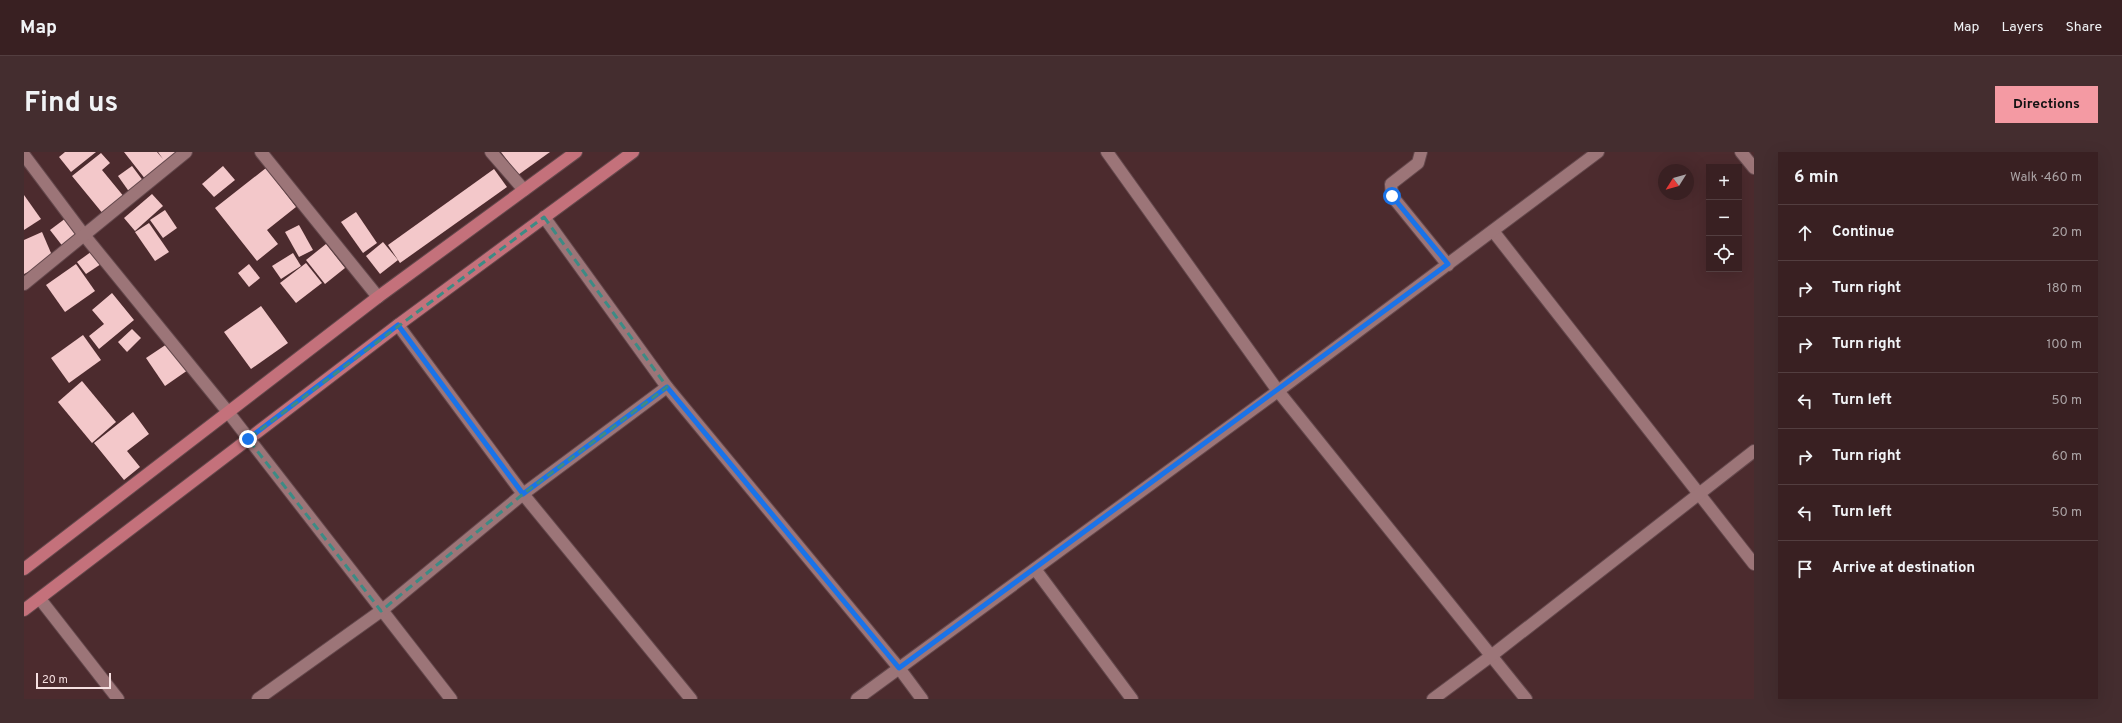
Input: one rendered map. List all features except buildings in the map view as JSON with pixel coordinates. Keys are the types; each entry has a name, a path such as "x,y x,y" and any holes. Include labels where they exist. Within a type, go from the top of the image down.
{"main road":[{"path":"24,570 378,297 576,152"},
{"path":"24,610 398,325 632,152"}],"street":[{"path":"24,284 186,152"},
{"path":"261,152 378,297"},
{"path":"491,152 524,190"},
{"path":"1107,152 1278,391 1526,699"},
{"path":"1421,152 1418,163 1391,184 1392,196 1448,264"},
{"path":"857,699 1278,391 1598,152"},
{"path":"1741,152 1754,168"},
{"path":"24,155 84,235 228,412 381,611 451,699"},
{"path":"544,217 667,387 899,668 922,699"},
{"path":"1493,231 1698,495 1754,564"},
{"path":"398,325 523,494 691,699"},
{"path":"258,699 381,611 523,494 667,387"},
{"path":"1433,699 1491,656 1754,452"},
{"path":"1035,569 1132,699"},
{"path":"40,599 118,699"}],"highlighted area":[{"path":"544,217 667,387 523,494 381,611 248,439"}],"route":[{"path":"248,439 398,325 523,494 667,387 899,668 1278,391 1448,264 1392,196"}]}
